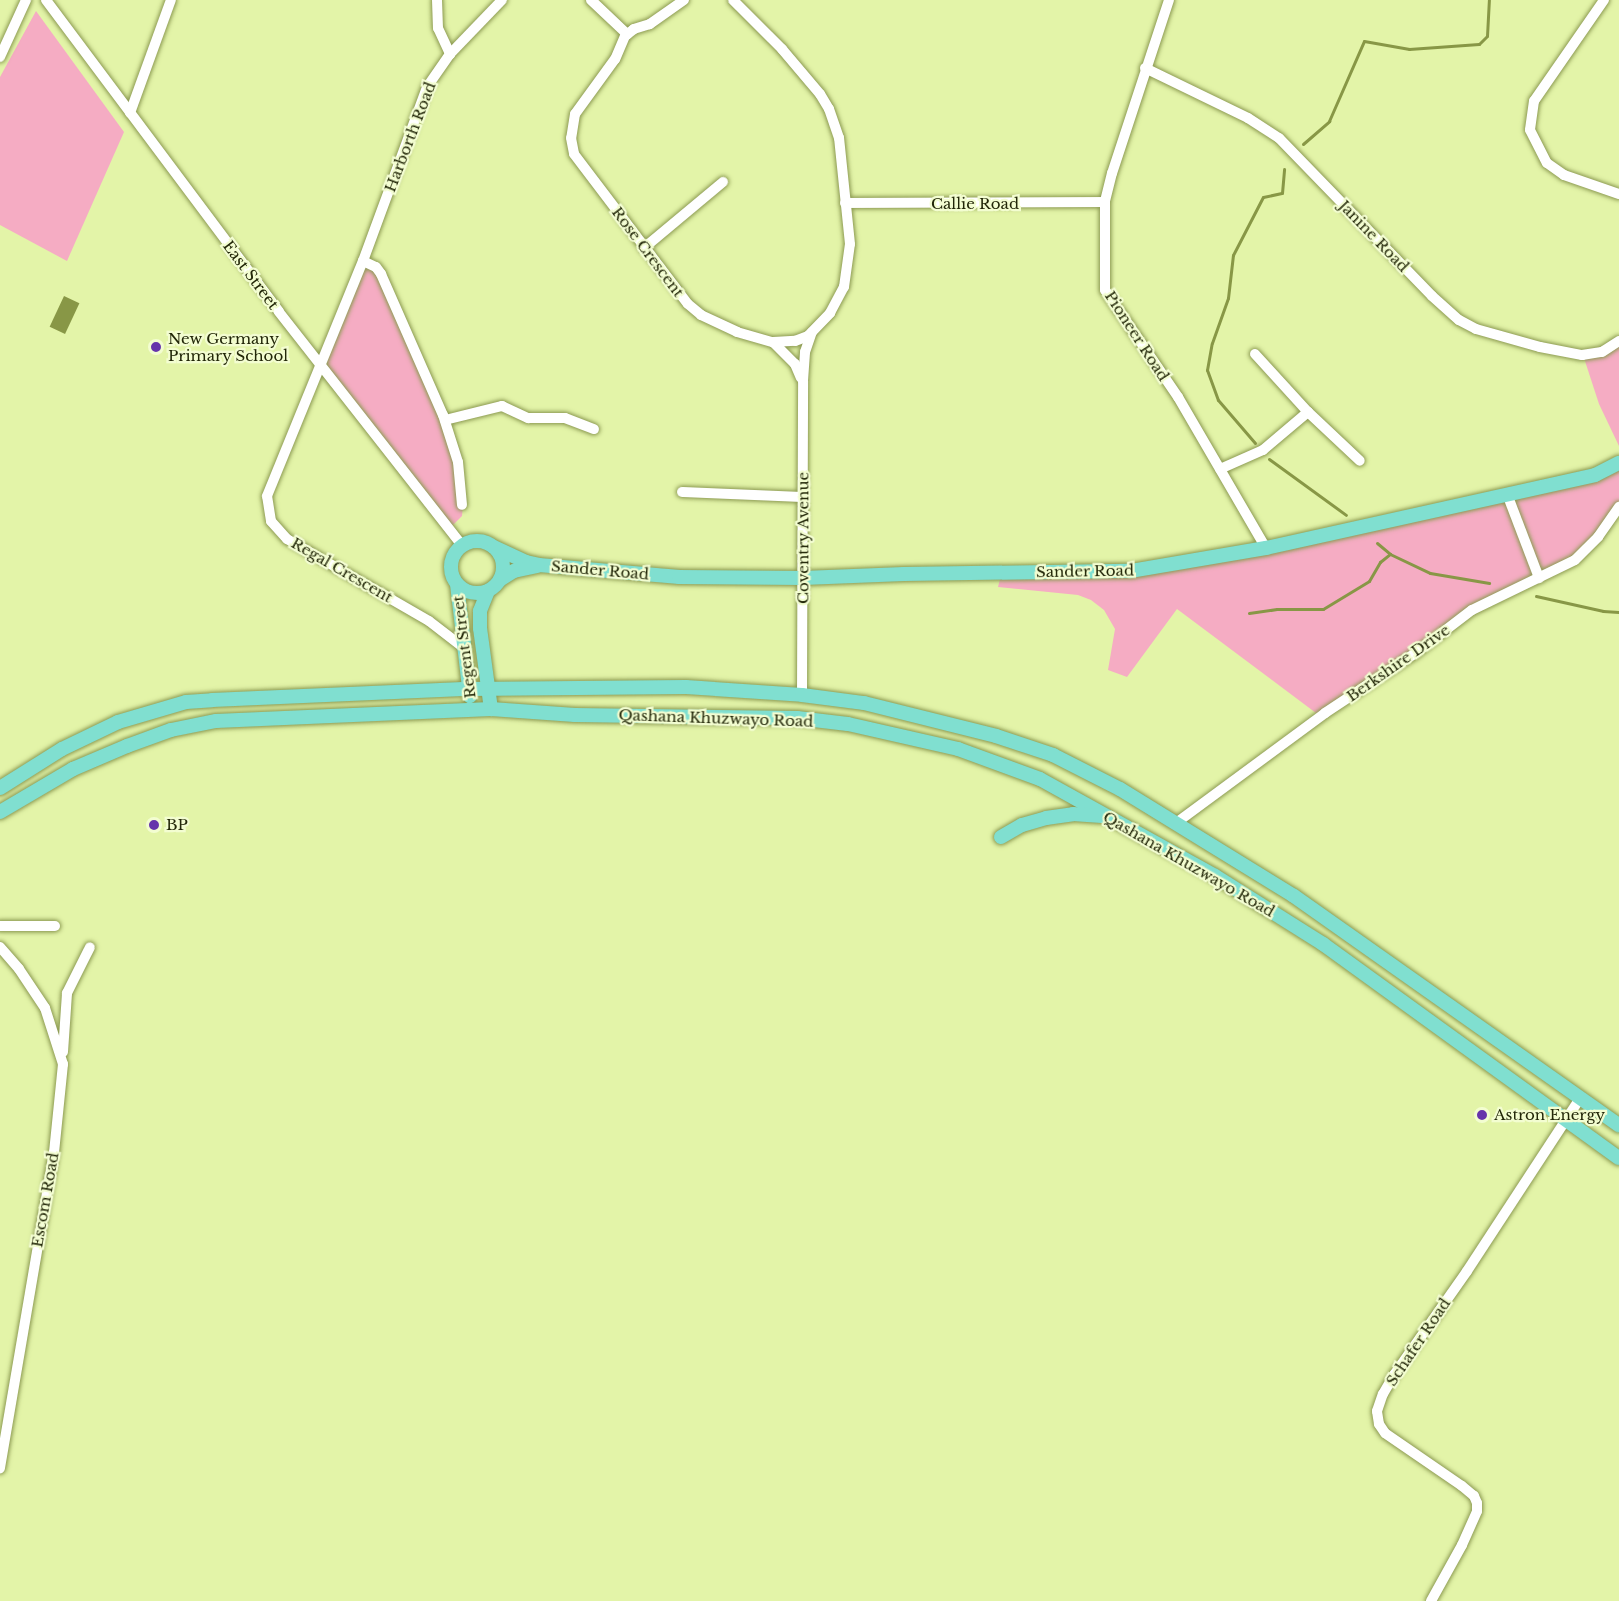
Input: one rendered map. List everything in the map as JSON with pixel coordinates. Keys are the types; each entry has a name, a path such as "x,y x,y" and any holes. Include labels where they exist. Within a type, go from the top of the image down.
{"main road":[{"name":"Sander Road","path":"494,547 526,562 539,565 679,577 803,579 991,572 1098,573 1182,564 1266,548 1595,475 1619,463"},
{"path":"478,541 494,547 503,562 501,579 488,591 471,593 457,584 452,576 452,559 462,545 478,541"},
{"name":"Sander Road","path":"501,579 514,571 539,565"},
{"name":"Regent Street","path":"457,584 471,710"},
{"name":"Regent Street","path":"488,591 480,611 491,709"},
{"name":"Qashana Khuzwayo Road","path":"0,788 89,735 118,722 186,702 231,698 469,689 686,687 801,695 897,711 1030,748 1078,767 1176,823 1294,896 1619,1125"},
{"name":"Qashana Khuzwayo Road","path":"0,812 73,769 147,738 188,726 228,720 368,716 491,709 586,715 797,718 848,724 958,749 1040,779 1215,876 1323,944 1619,1158"},
{"path":"1001,837 1022,825 1046,818 1073,814 1107,816"}],"street":[{"path":"0,57 26,0"},
{"name":"East Street","path":"45,0 320,365 462,545"},
{"path":"130,113 171,0"},
{"path":"437,0 438,28 450,54"},
{"name":"Harborth Road","path":"320,365 363,261 427,87 450,54 502,0"},
{"path":"591,0 627,34 650,24 684,0"},
{"path":"733,0 782,49 829,109 838,138 850,244 844,287 830,313 812,332"},
{"name":"Pioneer Road","path":"1169,0 1112,173 1106,202 1104,281 1108,298 1178,397 1266,548"},
{"path":"1604,0 1534,101 1530,130 1547,163 1564,175 1619,194"},
{"name":"Rose Crescent","path":"627,34 611,64 575,114 571,145 578,162 680,297 701,315 737,332 773,342 800,339 812,332"},
{"name":"Janine Road","path":"1145,68 1248,117 1279,138 1432,296 1459,320 1476,328 1540,347 1582,355 1602,352 1619,341"},
{"path":"644,248 723,182"},
{"name":"Callie Road","path":"845,203 1106,202"},
{"path":"363,261 376,267 381,274 444,420 458,462 462,505"},
{"name":"Coventry Avenue","path":"801,695 803,381 805,352 812,332"},
{"path":"773,342 795,364 803,381"},
{"path":"1255,354 1308,412 1360,461"},
{"name":"Regal Crescent","path":"320,365 271,484 267,502 271,521 287,539 420,615 464,648"},
{"path":"444,420 502,406 528,418 565,418 594,429"},
{"path":"1220,469 1263,450 1308,412"},
{"path":"682,492 803,497"},
{"path":"1507,495 1539,578"},
{"name":"Berkshire Drive","path":"1176,823 1324,713 1417,652 1472,610 1488,600 1575,560 1598,537 1619,507"},
{"path":"0,926 55,926"},
{"name":"Escom Road","path":"0,947 19,969 45,1008 63,1065 54,1152 0,1468"},
{"path":"63,1065 67,993 90,947"},
{"name":"Schafer Road","path":"1431,1601 1462,1545 1477,1511 1477,1503 1474,1496 1462,1486 1385,1433 1379,1424 1377,1411 1383,1394 1394,1375 1467,1271 1581,1097"}],"shaded area":[{"path":"36,11 124,132 67,261 0,225 0,77"},
{"path":"362,260 372,263 445,420 463,505 462,516 449,529 320,366"},
{"path":"64,296 79,303 65,334 50,327"},
{"path":"1619,342 1619,446 1599,404 1583,355"},
{"path":"1619,463 1619,509 1583,552 1515,587 1320,716 1177,609 1127,677 1108,670 1115,629 1104,610 1091,600 1078,595 998,587 1002,571 1182,564"}],"waterway":[{"path":"1303,144 1329,121 1364,41 1409,49 1479,44 1487,36 1489,0"},
{"path":"1255,443 1218,400 1207,370 1212,343 1228,298 1233,255 1263,197 1282,193 1284,169"},
{"path":"1269,459 1346,515"},
{"path":"1377,543 1390,554"},
{"path":"1249,613 1277,609 1323,609 1369,581 1380,562 1390,554 1430,573 1489,583"},
{"path":"1536,596 1603,611 1619,612"}],"place":[{"name":"New Germany Primary School","path":"156,347"},
{"name":"BP","path":"154,825"},
{"name":"Astron Energy","path":"1482,1115"}]}
